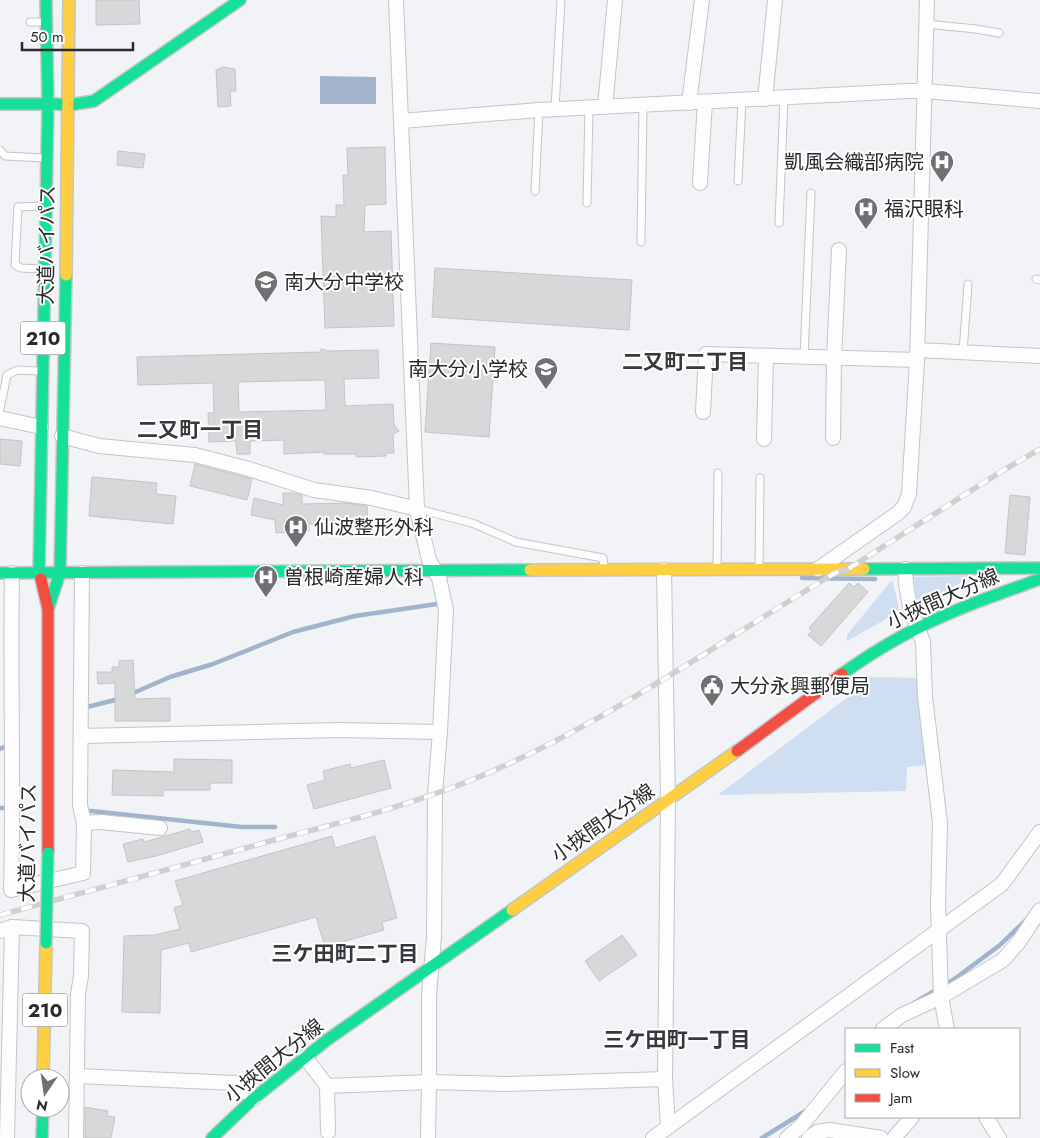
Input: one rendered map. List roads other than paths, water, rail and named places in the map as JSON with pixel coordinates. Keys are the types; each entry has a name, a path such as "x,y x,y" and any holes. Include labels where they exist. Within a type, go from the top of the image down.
{"main road":[{"name":"大道バイパス","path":"43,1068 48,853 48,609 39,572 48,104 46,0"},
{"name":"大道バイパス","path":"48,609 60,573 69,105 69,0"},
{"path":"0,104 69,105 94,101 240,0"},
{"path":"6,573 434,569 759,570 1040,568"},
{"name":"小挾間大分線","path":"212,1138 253,1099 305,1057 668,800 838,676 917,628 968,605 1040,579"},
{"path":"42,1138 43,1118"}],"street":[{"path":"396,0 417,509 429,560 440,578 446,610 435,794 434,937 429,995 430,1082 428,1138"},
{"path":"605,107 615,0"},
{"path":"689,103 702,0"},
{"path":"765,99 775,0"},
{"path":"818,569 898,513 904,507 909,494 918,355 927,0"},
{"path":"401,121 556,109 925,91 1040,101"},
{"path":"700,183 705,102"},
{"path":"833,438 834,359 839,250"},
{"path":"703,412 706,354 834,359 963,352 1040,356"},
{"path":"764,439 766,356"},
{"path":"0,418 41,427"},
{"path":"62,436 99,446 195,455 250,468 314,490 372,498 417,509"},
{"path":"905,569 910,607 923,642 926,697 940,823 939,931 941,996 947,1028"},
{"path":"664,570 668,800 665,1079 668,1127"},
{"path":"6,573 11,681 13,823 10,890 83,873 84,823 80,805 82,572"},
{"path":"80,736 339,730 440,732"},
{"path":"84,823 101,822 160,828"},
{"path":"653,1138 1002,884 1040,832"},
{"path":"884,1028 902,1015 941,996 1003,960 1018,943 1040,910"},
{"path":"7,1138 4,1072 6,929 82,931 81,976 78,994 76,1138"},
{"path":"305,1057 327,1086 328,1132"},
{"path":"787,1138 801,1126 845,1072"},
{"path":"77,1076 235,1083 244,1088 253,1099"},
{"path":"327,1086 430,1082 506,1084 665,1079"},
{"path":"894,1138 912,1118"},
{"path":"987,1118 998,1138"},
{"path":"809,1138 817,1132 830,1130 881,1138"}],"lane":[{"path":"556,109 561,0"},
{"path":"30,22 47,22"},
{"path":"926,24 999,33"},
{"path":"779,223 784,98"},
{"path":"738,181 742,100"},
{"path":"641,242 643,105"},
{"path":"587,203 589,108"},
{"path":"535,191 539,110"},
{"path":"0,150 5,156 47,158"},
{"path":"804,358 811,193"},
{"path":"44,269 21,268 15,265 18,207 46,206"},
{"path":"963,352 968,284"},
{"path":"0,410 7,375 18,370 42,371"},
{"path":"717,570 718,473"},
{"path":"759,570 760,478"},
{"path":"417,509 472,523 516,542 603,558 604,570"}],"waterway":[{"path":"802,578 875,579"},
{"path":"131,694 170,677 213,664 293,632 355,616 437,604"},
{"path":"87,707 119,699"},
{"path":"0,749 4,747"},
{"path":"0,808 6,808"},
{"path":"91,811 242,827 275,827"},
{"path":"914,1003 953,980 1000,945 1027,919"},
{"path":"762,1138 807,1110"}],"railway":[{"path":"0,915 377,812 426,797 474,779 521,758 568,734 658,683 835,573 848,569 1040,449"}],"place":[{"name":"凱風会織部病院","path":"942,183"},
{"name":"福沢眼科","path":"866,230"},
{"name":"南大分中学校","path":"266,303"},
{"name":"南大分小学校","path":"546,390"},
{"name":"仙波整形外科","path":"296,548"},
{"name":"曽根崎産婦人科","path":"266,598"},
{"name":"大分永興郵便局","path":"712,707"}],"district":[{"name":"二又町二丁目","path":"685,362"},
{"name":"二又町一丁目","path":"200,430"},
{"name":"三ケ田町二丁目","path":"345,954"},
{"name":"三ケ田町一丁目","path":"677,1040"}]}
